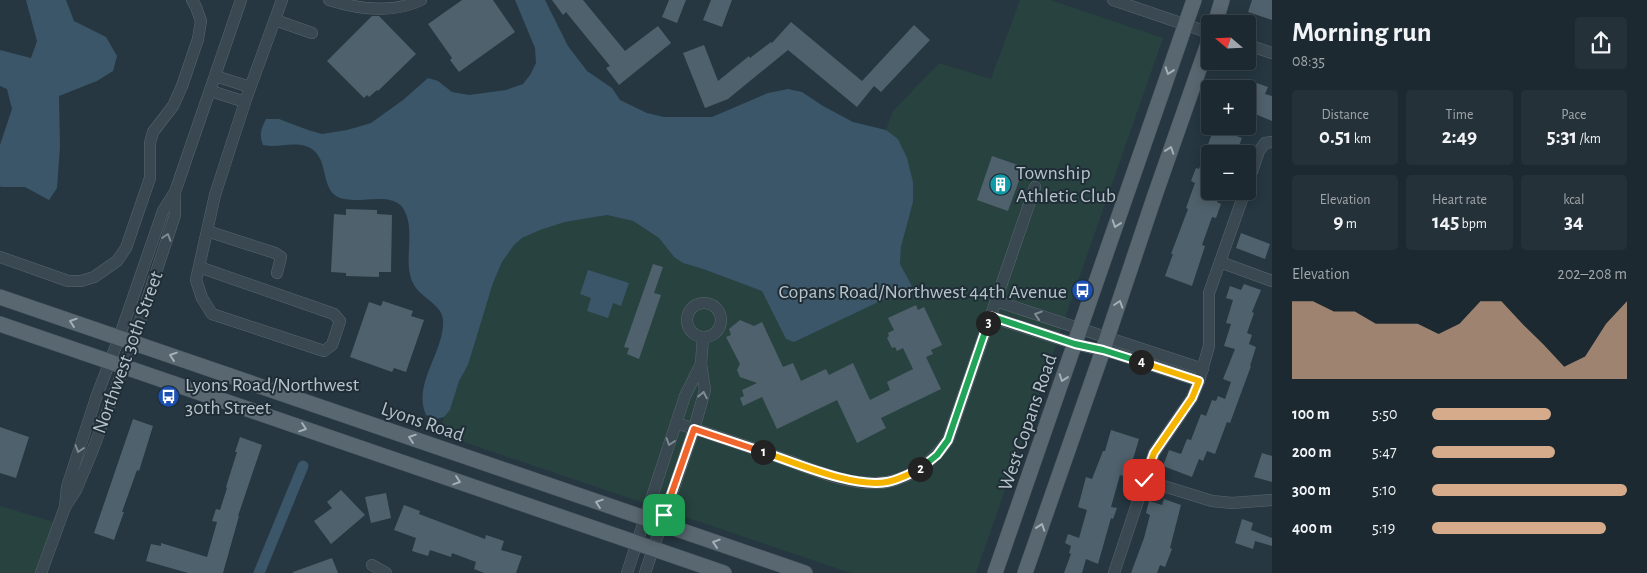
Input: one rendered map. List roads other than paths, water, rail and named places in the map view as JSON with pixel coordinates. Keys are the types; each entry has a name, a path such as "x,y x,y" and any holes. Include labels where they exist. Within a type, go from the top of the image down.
{"main road":[{"name":"West Copans Road","path":"995,573 1194,0"},
{"path":"1218,15 1222,0"},
{"path":"1025,573 1106,344 1201,64"},
{"name":"Lyons Road","path":"0,297 645,520 805,573"},
{"path":"0,324 724,573"}],"street":[{"path":"0,258 68,281 81,281 94,277 117,261 126,248 150,178 150,143 153,132 173,106 198,39 201,21 192,0"},
{"name":"Northwest 30th Street","path":"42,573 65,507 67,487 96,398 110,362 126,340 174,215 175,192 241,0"},
{"path":"199,267 334,314 340,321 332,344 324,351 212,314 202,298 196,280 215,195 245,102 282,0"},
{"path":"329,0 377,9 410,6 421,0"},
{"path":"1113,0 1201,30"},
{"path":"275,20 312,33"},
{"path":"1256,48 1272,53"},
{"path":"215,76 250,88"},
{"path":"211,91 245,102"},
{"path":"1256,157 1258,151 1265,143 1272,142"},
{"path":"676,423 846,479 868,483 887,482 904,477 924,467 937,455 948,440 1035,187"},
{"path":"1114,573 1154,453 1192,398 1199,381 1209,346 1209,293 1242,200"},
{"path":"207,231 275,253 281,257 277,273"},
{"path":"1220,262 1272,281"},
{"path":"996,301 1081,329 1106,344 1199,381"},
{"path":"990,316 1075,344 1106,344 1203,368"},
{"path":"645,573 694,429 705,390 701,364 703,338"},
{"name":"Northwest 30th Street","path":"65,507 76,490 89,460 124,367 126,340"},
{"path":"628,573 685,396 701,364"},
{"path":"1144,480 1212,501 1232,503 1272,500"},
{"path":"372,565 386,573"}],"water":[{"path":"26,0 66,0 74,21 106,37 117,56 113,71 97,81 59,96 60,147 57,188 49,200 25,187 0,186 0,145 12,109 7,89 0,86 0,50 31,58 37,41"},
{"path":"515,0 545,0 568,46 587,71 612,88 620,100 647,113 664,117 712,117 768,93 788,89 802,92 853,122 886,130 898,139 907,158 913,182 913,202 901,247 900,264 912,286 794,342 786,339 762,291 683,263 674,257 659,238 633,221 607,215 565,222 522,238 514,245 502,262 493,283 468,365 459,381 450,410 444,417 436,419 426,415 423,391 439,344 443,320 439,309 413,283 409,265 409,226 403,208 390,200 354,200 338,197 328,185 321,161 311,148 301,145 263,145 261,132 266,119 279,119 322,134 347,130 371,123 403,100 428,78 438,81 452,92 469,95 506,90 523,84 536,63 535,48"},
{"path":"588,270 629,283 621,306 613,303 608,318 587,311 591,298 580,294"}],"waterway":[{"path":"259,573 303,466"}],"place":[{"name":"Township Athletic Club","path":"1000,184"},
{"name":"Copans Road/Northwest 44th Avenue","path":"1083,291"},
{"name":"Lyons Road/Northwest 30th Street","path":"169,396"}]}
